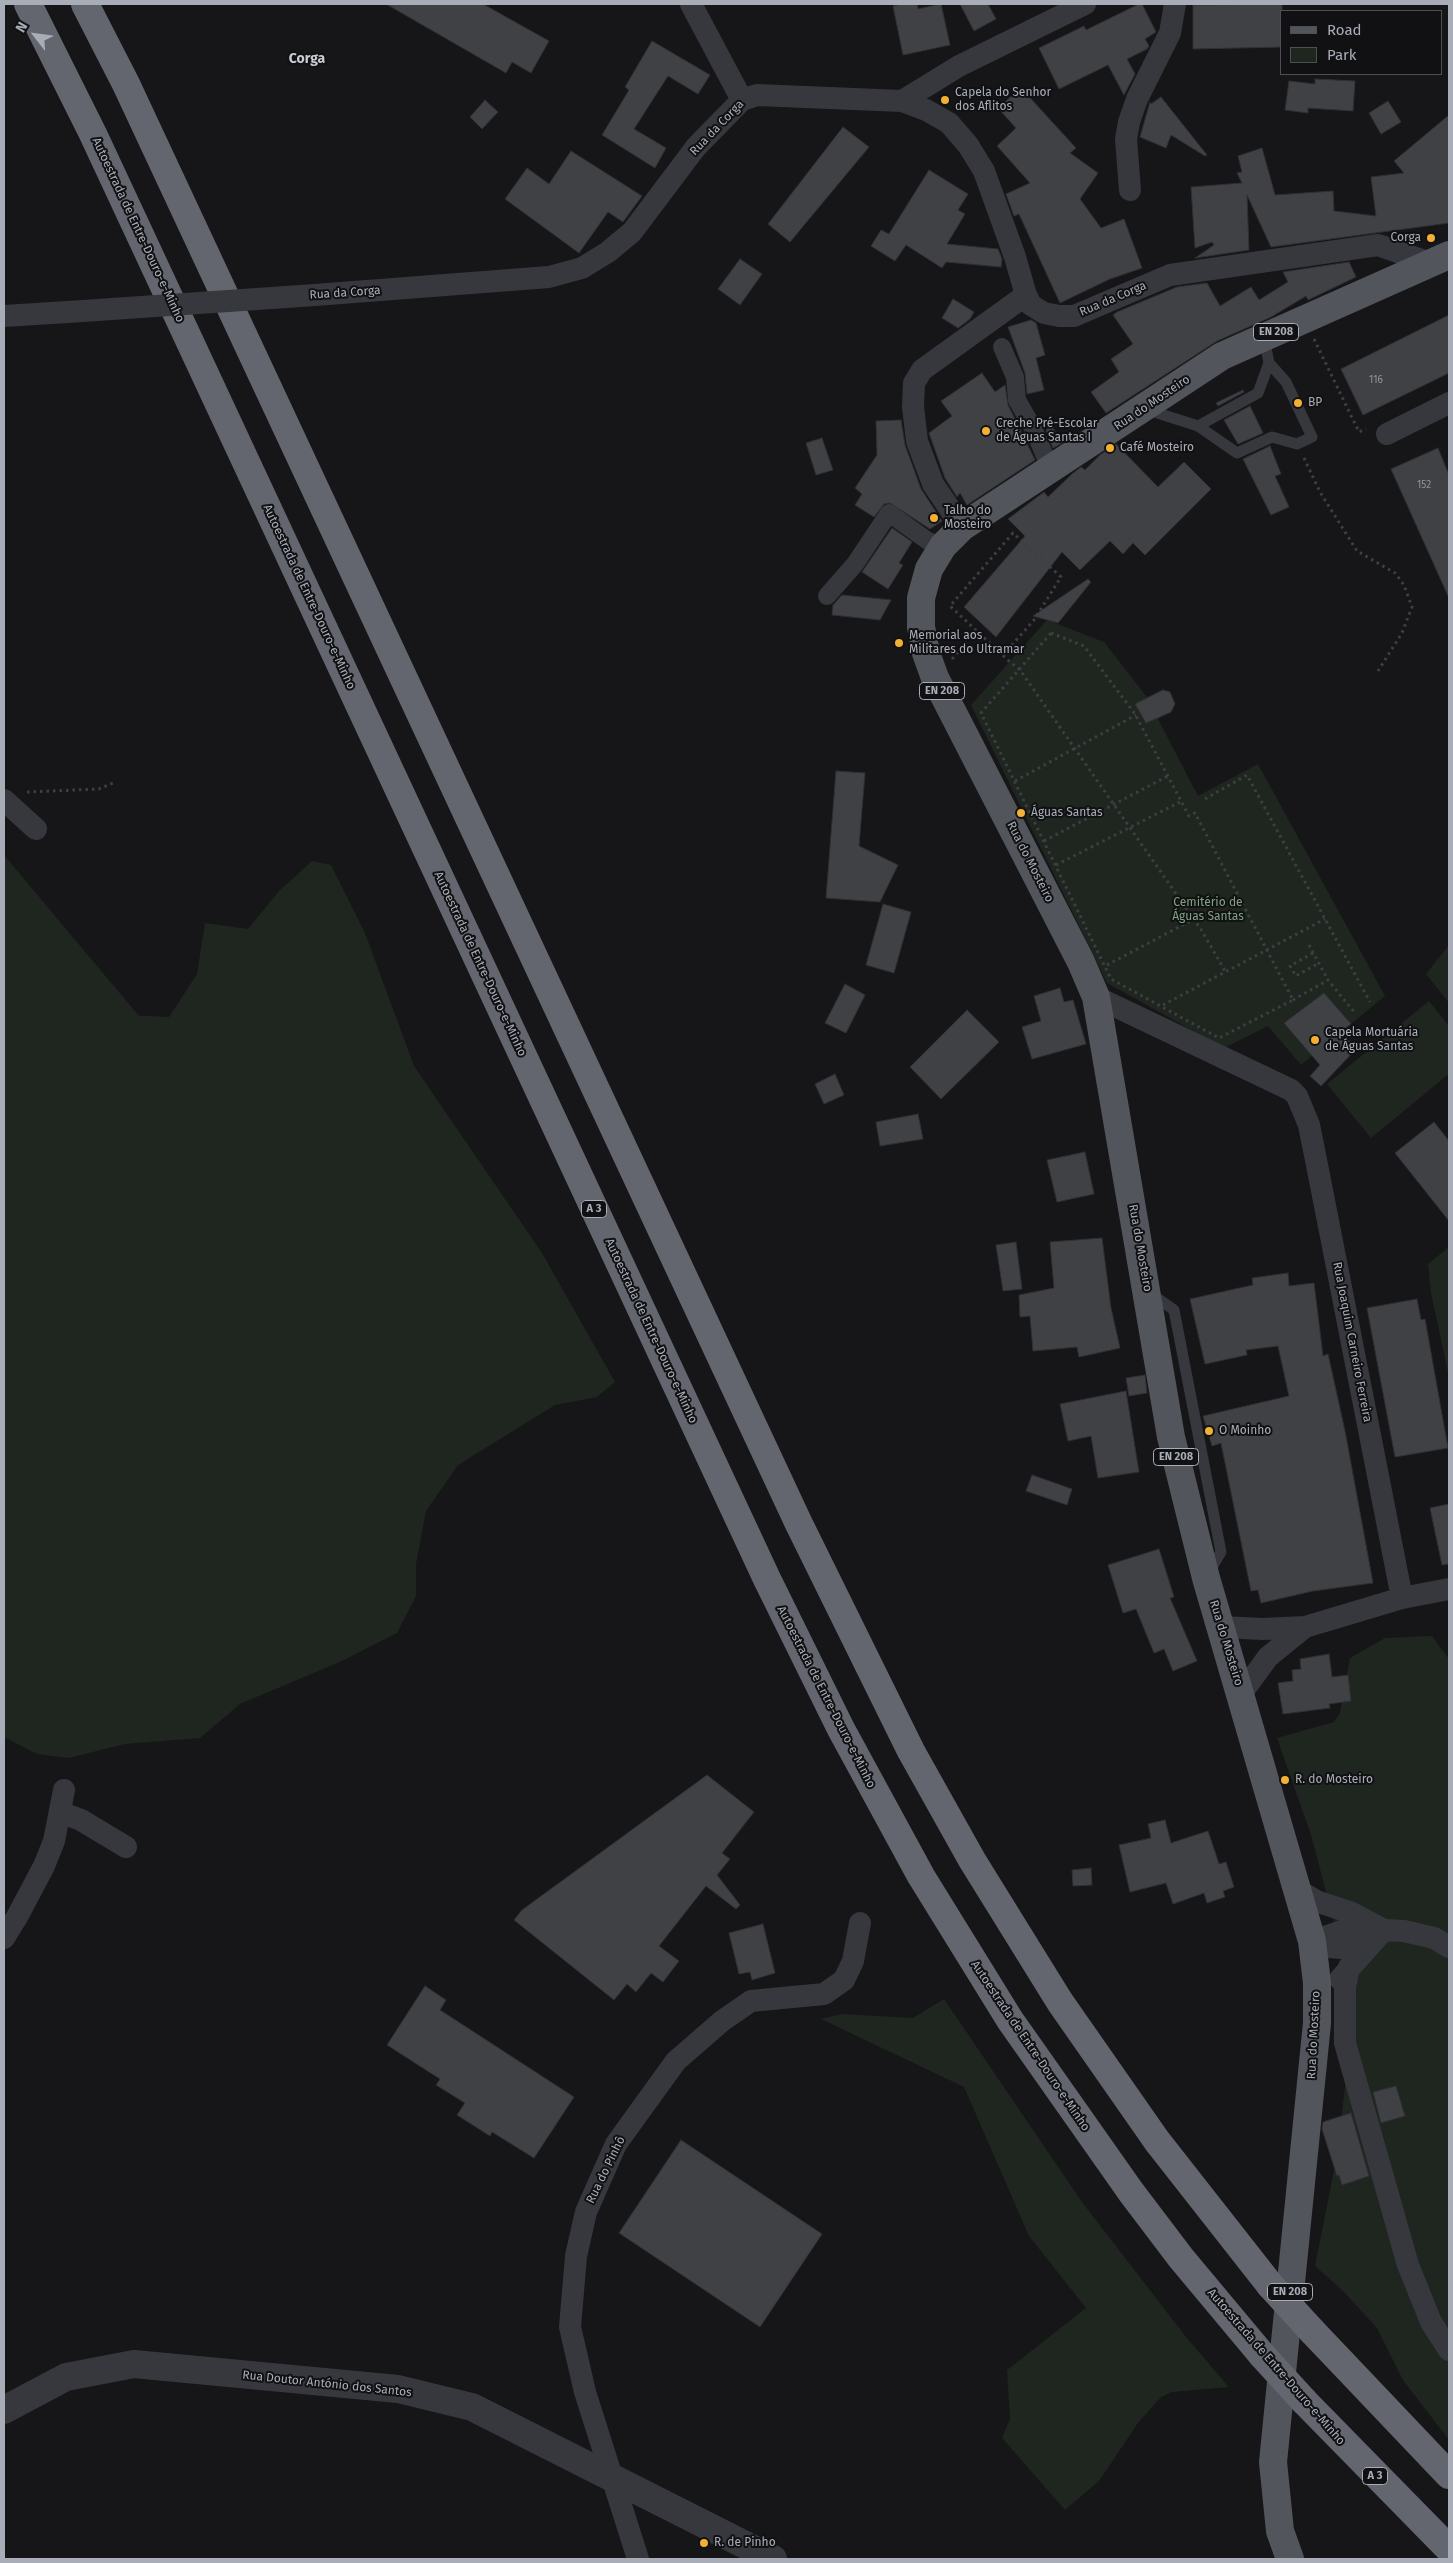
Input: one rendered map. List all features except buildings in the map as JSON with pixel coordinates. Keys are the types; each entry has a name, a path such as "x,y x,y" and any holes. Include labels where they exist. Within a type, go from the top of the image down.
{"highway":[{"name":"Autoestrada de Entre-Douro-e-Minho","path":"28,4 101,152 767,1579 845,1737 921,1876 1020,2035 1131,2192 1182,2258 1262,2355 1304,2401 1449,2549"},
{"path":"85,4 126,84 799,1524 911,1752 972,1860 1060,2002 1156,2141 1270,2285 1449,2475"}],"main road":[{"name":"Rua do Mosteiro","path":"1290,2559 1280,2532 1273,2462 1317,2023 1317,1983 1312,1940 1206,1578 1171,1436 1148,1291 1096,998 1080,962 936,678 926,653 921,627 920,598 929,569 952,536 1222,356 1267,350 1440,259"}],"street":[{"path":"691,4 742,100"},
{"path":"902,101 959,66 1085,4"},
{"path":"1130,190 1126,139 1129,122 1137,98 1170,33 1175,4"},
{"name":"Rua da Corga","path":"4,316 549,277 582,268 608,252 632,232 696,147 742,100 758,95 902,101 926,110 949,123 968,145 984,171 1031,305 1044,312 1059,316 1074,316 1170,275 1255,261 1378,245 1440,259"},
{"path":"827,596 855,564 889,513 928,541 952,536 917,441 913,407 914,383 922,370 1026,295"},
{"path":"1002,346 1014,377 1017,400 1033,428 1038,445 1051,470"},
{"path":"1387,434 1449,403"},
{"path":"12,796 36,829"},
{"name":"Rua Joaquim Carneiro Ferreira","path":"1096,998 1291,1090 1301,1104 1311,1133 1402,1598"},
{"path":"1221,1626 1263,1629 1305,1627 1402,1598 1449,1590"},
{"path":"1241,1694 1268,1657 1305,1627"},
{"path":"4,1938 17,1918 44,1866 54,1840 64,1790"},
{"path":"60,1812 81,1820 126,1847"},
{"path":"1298,1890 1316,1901 1352,1913 1375,1926 1434,1938 1449,1947"},
{"name":"Rua do Pinhô","path":"638,2559 615,2480 585,2392 570,2327 576,2256 586,2212 616,2144 676,2061 722,2021 751,2001 824,1994 844,1980 853,1961 860,1924"},
{"path":"1312,1940 1328,1947 1342,1948 1360,1944 1375,1926"},
{"path":"1317,2023 1327,2000 1375,1926"},
{"path":"1350,1967 1345,1988 1345,2043 1408,2265 1431,2322 1449,2350"},
{"name":"Rua Doutor António dos Santos","path":"4,2410 66,2377 134,2364 398,2389 472,2406 772,2559"}],"lane":[{"path":"1198,426 1258,393 1267,350"},
{"path":"1144,409 1198,426 1236,453 1272,437 1297,444 1312,437 1286,382 1267,350"}],"path":[{"path":"1311,332 1359,432 1374,425 1387,434"},
{"path":"1297,444 1320,492 1357,551 1395,573 1404,585 1412,607 1402,633 1378,671"},
{"path":"1003,655 1034,620 1061,577 1013,533 950,606 977,630 1003,655 1020,670 1194,919 1225,971"},
{"path":"936,678 977,630"},
{"path":"1293,1000 1194,813 1189,816 1136,715 1084,646 1051,633 981,714 1111,979 1219,1038 1293,1000 1328,980"},
{"path":"1014,781 1136,715"},
{"path":"1205,800 1247,775 1370,1002"},
{"path":"1043,841 1168,776"},
{"path":"12,796 99,789 116,782"},
{"path":"1055,865 1182,801"},
{"path":"1104,966 1194,919"},
{"path":"1160,1006 1325,919"},
{"path":"1309,945 1328,980 1355,1013"},
{"path":"1313,953 1290,966 1296,976 1319,964"}],"green space":[{"name":"Cemitério de Águas Santas","path":"1047,620 1104,642 1147,697 1163,690 1170,692 1175,704 1171,712 1158,719 1198,796 1258,764 1385,996 1301,1065 1268,1026 1224,1048 1107,983 971,705"},
{"path":"4,855 139,1016 169,1017 197,974 205,923 248,929 279,891 312,861 331,865 365,933 414,1066 542,1253 615,1382 597,1397 555,1405 458,1465 426,1511 416,1564 416,1596 397,1633 342,1661 240,1704 200,1738 125,1744 69,1758 37,1754 4,1737"},
{"path":"1449,945 1449,1003 1426,974"},
{"path":"1429,1001 1449,1026 1449,1074 1371,1138 1327,1084"},
{"path":"1449,1247 1449,1377 1431,1293 1428,1264"},
{"path":"1432,1636 1449,1659 1449,2440 1403,2380 1377,2328 1342,2290 1315,2266 1337,2155 1355,2002 1311,1835 1277,1738 1334,1722 1340,1713 1350,1658 1385,1638"},
{"path":"944,1999 1082,2202 1186,2337 1229,2387 1172,2392 1161,2397 1138,2423 1099,2481 1065,2510 1002,2438 1010,2419 1007,2370 1086,2308 1029,2236 964,2087 821,2019 842,2014 913,2018"}],"place":[{"name":"Capela do Senhor dos Aflitos","path":"945,100"},
{"name":"Corga","path":"1431,238"},
{"name":"BP","path":"1298,403"},
{"name":"Creche Pré-Escolar de Águas Santas I","path":"986,431"},
{"name":"Café Mosteiro","path":"1110,448"},
{"name":"Talho do Mosteiro","path":"934,518"},
{"name":"Memorial aos Militares do Ultramar","path":"899,643"},
{"name":"Águas Santas","path":"1021,813"},
{"name":"Capela Mortuária de Águas Santas","path":"1315,1040"},
{"name":"O Moinho","path":"1209,1431"},
{"name":"R. do Mosteiro","path":"1285,1780"},
{"name":"R. de Pinho","path":"704,2543"}],"district":[{"name":"Corga","path":"307,59"}]}
